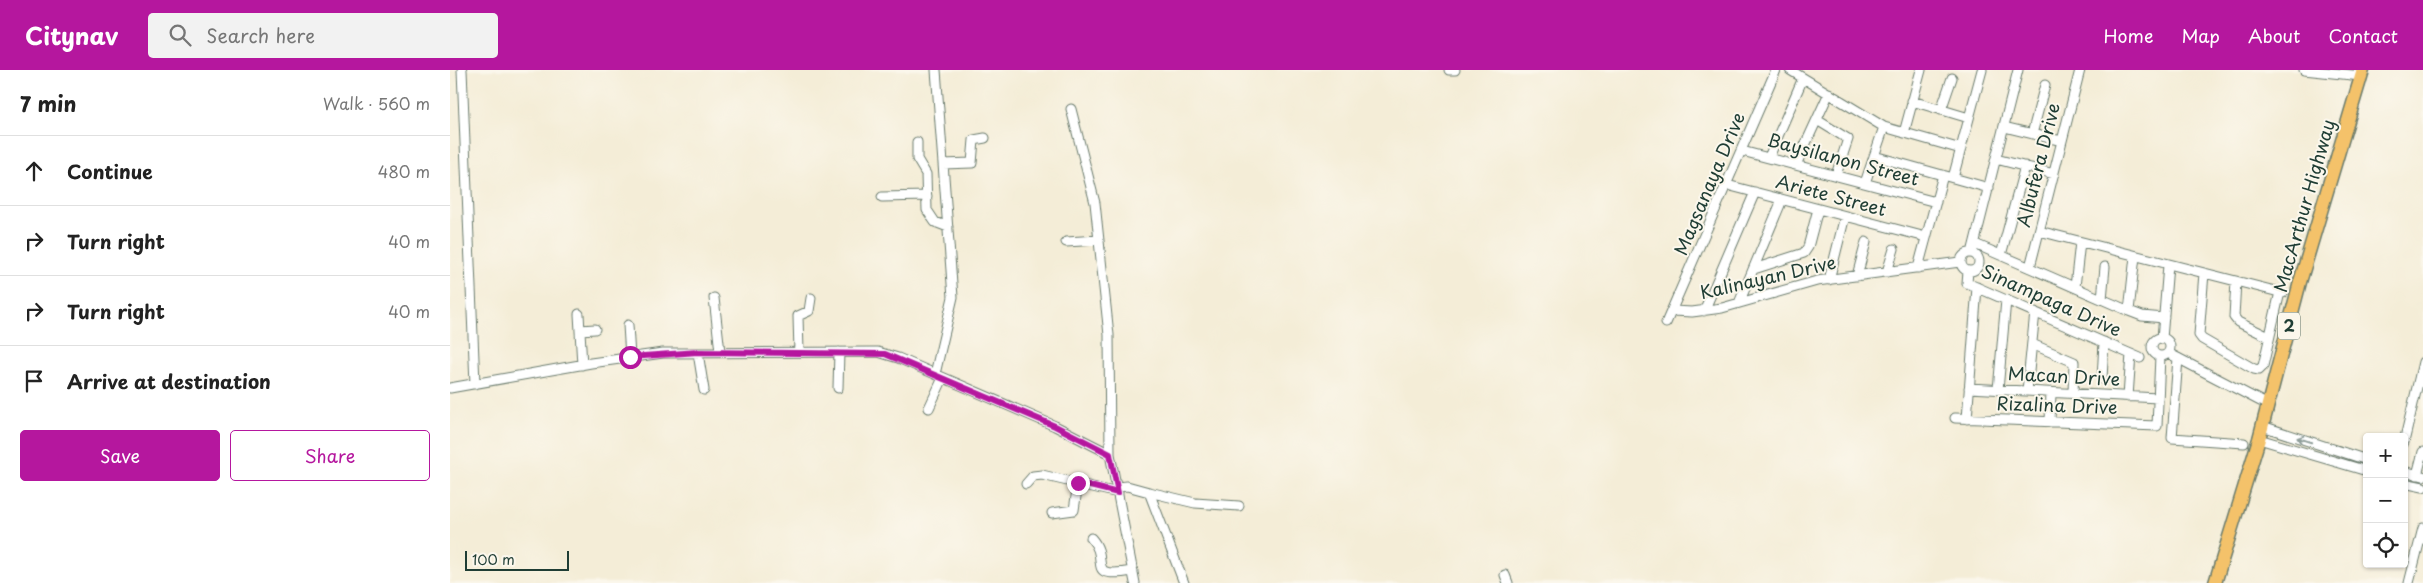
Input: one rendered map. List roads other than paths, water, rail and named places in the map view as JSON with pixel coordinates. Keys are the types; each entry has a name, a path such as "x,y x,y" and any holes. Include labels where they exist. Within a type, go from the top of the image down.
{"highway":[{"name":"MacArthur Highway","path":"2215,583 2268,405 2300,282 2362,73"}],"street":[{"path":"462,70 475,384"},
{"path":"929,408 939,376 953,300 936,70"},
{"path":"1449,70 1455,70"},
{"name":"Magsanaya Drive","path":"1666,323 1673,311 1776,70"},
{"path":"1790,70 1884,127 1961,149"},
{"path":"1904,133 1920,70"},
{"path":"1953,178 1982,70"},
{"path":"1973,248 1979,262 1974,270 1968,271 1962,267 1960,262 1964,255 1973,248 2018,70"},
{"name":"Albufera Drive","path":"2030,267 2080,70"},
{"path":"2304,70 2362,73"},
{"path":"1769,158 1803,78"},
{"path":"1941,110 1952,78"},
{"path":"2032,134 2045,84"},
{"path":"1796,165 1829,94"},
{"path":"1912,101 1969,118"},
{"path":"1071,109 1095,203 1109,335 1110,454 1135,583"},
{"path":"1817,120 1848,139 1836,175"},
{"path":"1865,183 1884,127"},
{"path":"2004,127 2062,141"},
{"path":"943,164 972,163 974,140 985,138"},
{"path":"917,142 917,160 926,174 927,210 935,222 948,226"},
{"name":"Baysilanon Street","path":"1742,151 1936,202"},
{"path":"1874,156 1989,188"},
{"path":"1996,159 2054,174"},
{"path":"2002,255 2025,166"},
{"path":"1918,268 1943,175"},
{"name":"Ariete Street","path":"1727,185 1926,237"},
{"path":"1704,311 1755,192"},
{"path":"882,197 926,196"},
{"path":"1739,303 1782,200"},
{"path":"1754,269 1804,253 1808,247 1818,209"},
{"path":"1829,280 1846,216"},
{"path":"2039,231 2281,292 2263,366 2259,370 2254,369 2198,335 2204,273"},
{"path":"1066,242 1099,240"},
{"path":"1857,276 1866,242"},
{"path":"2075,287 2080,242"},
{"path":"1973,248 2002,255 2142,316 2164,318"},
{"path":"1887,272 1894,249"},
{"path":"2129,311 2135,256"},
{"name":"Kalinayan Drive","path":"1673,311 1704,311 1739,303 1798,285 1960,262"},
{"path":"2162,339 2168,265"},
{"path":"2102,299 2105,267"},
{"name":"Sinampaga Drive","path":"1968,271 1967,283 2140,358"},
{"path":"2236,281 2234,317 2238,322 2270,337"},
{"path":"1966,419 1977,287"},
{"path":"714,298 720,352"},
{"path":"799,352 798,316 809,311 811,298"},
{"path":"1998,390 2006,300"},
{"path":"2028,391 2035,312"},
{"path":"579,314 582,365"},
{"path":"628,325 630,357"},
{"path":"580,330 595,329"},
{"path":"2158,398 2164,354 2169,344 2162,339 2156,340 2153,345 2155,353 2164,354 2178,358 2268,405"},
{"path":"2102,379 2104,342"},
{"path":"2032,344 2074,362 2073,394"},
{"path":"450,388 630,357 698,352 839,352 885,354 1055,426 1110,454"},
{"path":"698,352 704,390"},
{"path":"838,388 839,352"},
{"name":"Sinampaga Drive","path":"2128,397 2130,354"},
{"path":"2178,358 2172,438 2244,442"},
{"path":"2406,433 2423,362"},
{"name":"Macan Drive","path":"1969,388 2158,398"},
{"path":"2050,422 2051,392"},
{"name":"Rizalina Drive","path":"1955,418 2157,426 2158,398"},
{"path":"2260,432 2327,447 2363,459"},
{"path":"2260,432 2324,458 2363,470"},
{"path":"2324,458 2327,447"},
{"path":"2420,475 2423,452"},
{"path":"1026,484 1036,474 1118,490 1127,486 1194,502 1239,506"},
{"path":"1052,513 1074,510 1078,483"},
{"path":"2408,484 2423,488"},
{"path":"1149,492 1184,583"},
{"path":"2409,583 2419,560 2423,528"},
{"path":"1091,538 1098,547 1101,570 1110,575 1133,572"}]}
